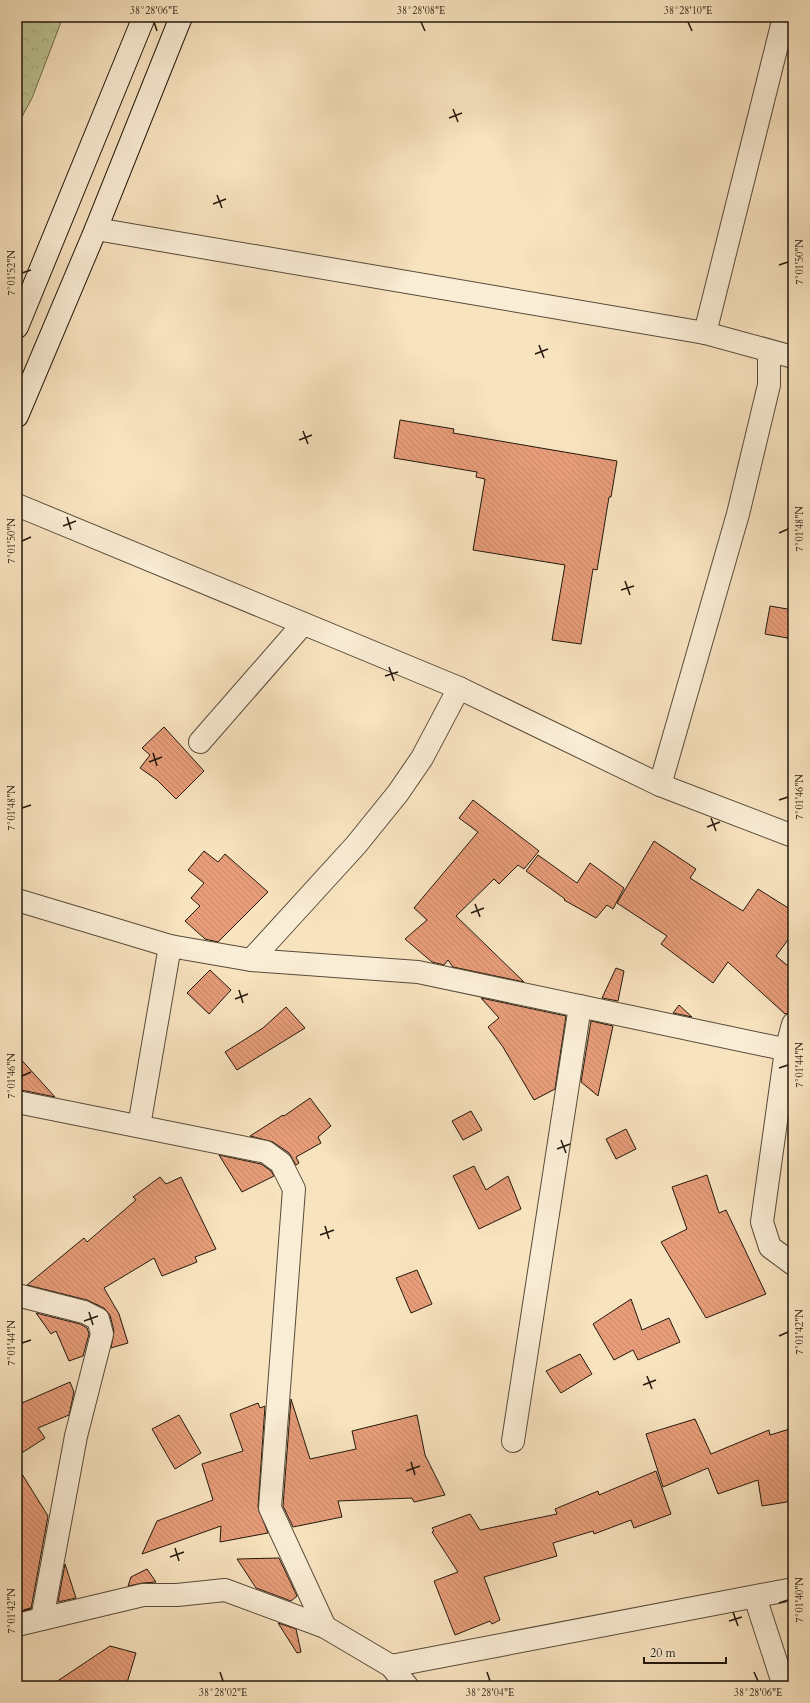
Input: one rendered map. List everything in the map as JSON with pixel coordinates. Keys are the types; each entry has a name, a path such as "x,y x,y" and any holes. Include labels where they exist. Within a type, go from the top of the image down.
{"street":[{"path":"17,327 144,17"},
{"path":"17,416 96,229 181,17"},
{"path":"705,333 784,17"},
{"path":"96,229 705,333 793,357"},
{"path":"660,784 738,514 769,385 770,351"},
{"path":"17,506 459,688 660,784 793,836"},
{"path":"200,742 304,624"},
{"path":"251,960 356,845 398,793 422,758 459,688"},
{"path":"17,900 170,946 251,960 418,972 790,1051"},
{"path":"139,1126 170,946"},
{"path":"513,1441 580,1006"},
{"path":"793,1024 790,1051 762,1222 770,1247 793,1264"},
{"path":"17,1102 266,1152 281,1163 294,1189 270,1508 325,1627"},
{"path":"17,1295 84,1312 98,1319 102,1334 76,1436 42,1619"},
{"path":"391,1666 793,1589"},
{"path":"17,1625 143,1595 177,1595 225,1590 325,1627 391,1666 407,1686"},
{"path":"755,1597 784,1686"}],"green space":[{"path":"17,17 63,17 32,98 17,126"}],"building":[{"path":"400,420 454,429 453,433 617,461 611,497 609,497 597,570 593,569 581,644 552,640 565,565 473,550 485,479 476,477 477,472 394,458"},
{"path":"770,606 793,610 793,639 765,634"},
{"path":"164,727 204,771 176,799 157,780 140,768 150,755 142,748"},
{"path":"473,800 539,851 524,869 518,865 499,884 494,879 456,916 524,982 453,967 448,960 444,965 432,962 405,939 427,920 414,908 478,832 459,818"},
{"path":"654,841 696,869 690,878 743,911 758,889 793,911 793,933 776,956 793,970 793,1012 785,1014 728,962 713,983 661,944 667,936 617,903"},
{"path":"204,851 218,862 225,854 268,892 218,942 205,939 185,921 200,906 191,898 204,883 188,870"},
{"path":"538,855 577,883 590,863 624,888 613,909 607,905 596,918 564,900 565,899 526,871"},
{"path":"616,968 624,971 618,1001 602,998"},
{"path":"210,970 231,990 209,1014 187,993"},
{"path":"481,998 566,1016 555,1089 534,1100 503,1047 488,1027 499,1018"},
{"path":"679,1005 692,1017 673,1013"},
{"path":"286,1007 305,1028 237,1070 225,1052 263,1028"},
{"path":"591,1021 613,1026 598,1096 581,1082"},
{"path":"17,1055 55,1097 21,1090 17,1085"},
{"path":"310,1098 331,1126 318,1137 321,1143 296,1157 299,1163 296,1165 289,1153 273,1142 250,1136 283,1115 284,1116"},
{"path":"471,1111 482,1130 463,1140 452,1121"},
{"path":"626,1129 636,1149 616,1159 606,1139"},
{"path":"219,1155 261,1164 271,1171 274,1176 242,1192"},
{"path":"474,1166 486,1190 508,1176 521,1209 479,1229 453,1176"},
{"path":"707,1175 719,1213 726,1210 766,1294 706,1318 661,1242 687,1229 672,1187"},
{"path":"160,1177 166,1184 181,1177 216,1249 195,1257 197,1262 162,1276 154,1258 104,1288 119,1314 128,1343 111,1348 114,1331 110,1315 104,1308 87,1300 27,1285 84,1238 87,1242 136,1200 133,1197"},
{"path":"417,1270 432,1304 411,1313 396,1278"},
{"path":"631,1299 642,1330 669,1318 680,1342 638,1360 633,1350 614,1360 593,1324"},
{"path":"36,1313 80,1324 87,1328 89,1334 83,1356 69,1361 56,1331 51,1334"},
{"path":"580,1354 592,1374 561,1393 546,1371"},
{"path":"70,1382 74,1392 69,1415 38,1428 45,1438 17,1456 17,1395 22,1403"},
{"path":"291,1399 310,1459 356,1449 352,1431 417,1415 425,1455 445,1495 414,1502 412,1498 338,1501 342,1517 293,1527 283,1506"},
{"path":"258,1403 260,1408 265,1406 258,1507 268,1533 220,1542 221,1526 142,1554 157,1521 213,1500 202,1464 243,1451 230,1414"},
{"path":"179,1415 201,1453 175,1469 152,1429"},
{"path":"695,1419 711,1454 769,1430 770,1435 793,1428 793,1501 762,1506 758,1480 718,1494 708,1468 663,1487 646,1434"},
{"path":"17,1466 48,1516 31,1609 18,1612"},
{"path":"656,1471 671,1514 634,1528 631,1520 594,1534 593,1531 553,1543 557,1556 484,1577 500,1620 492,1624 490,1621 455,1635 434,1581 458,1572 432,1532 434,1531 432,1528 470,1514 480,1530 557,1514 555,1509 598,1491 599,1495"},
{"path":"279,1558 297,1596 291,1601 256,1588 237,1559"},
{"path":"65,1564 76,1598 58,1602"},
{"path":"147,1569 156,1582 128,1586 131,1577"},
{"path":"278,1623 296,1629 301,1652 297,1653"},
{"path":"110,1646 136,1653 126,1686 50,1686"}]}
